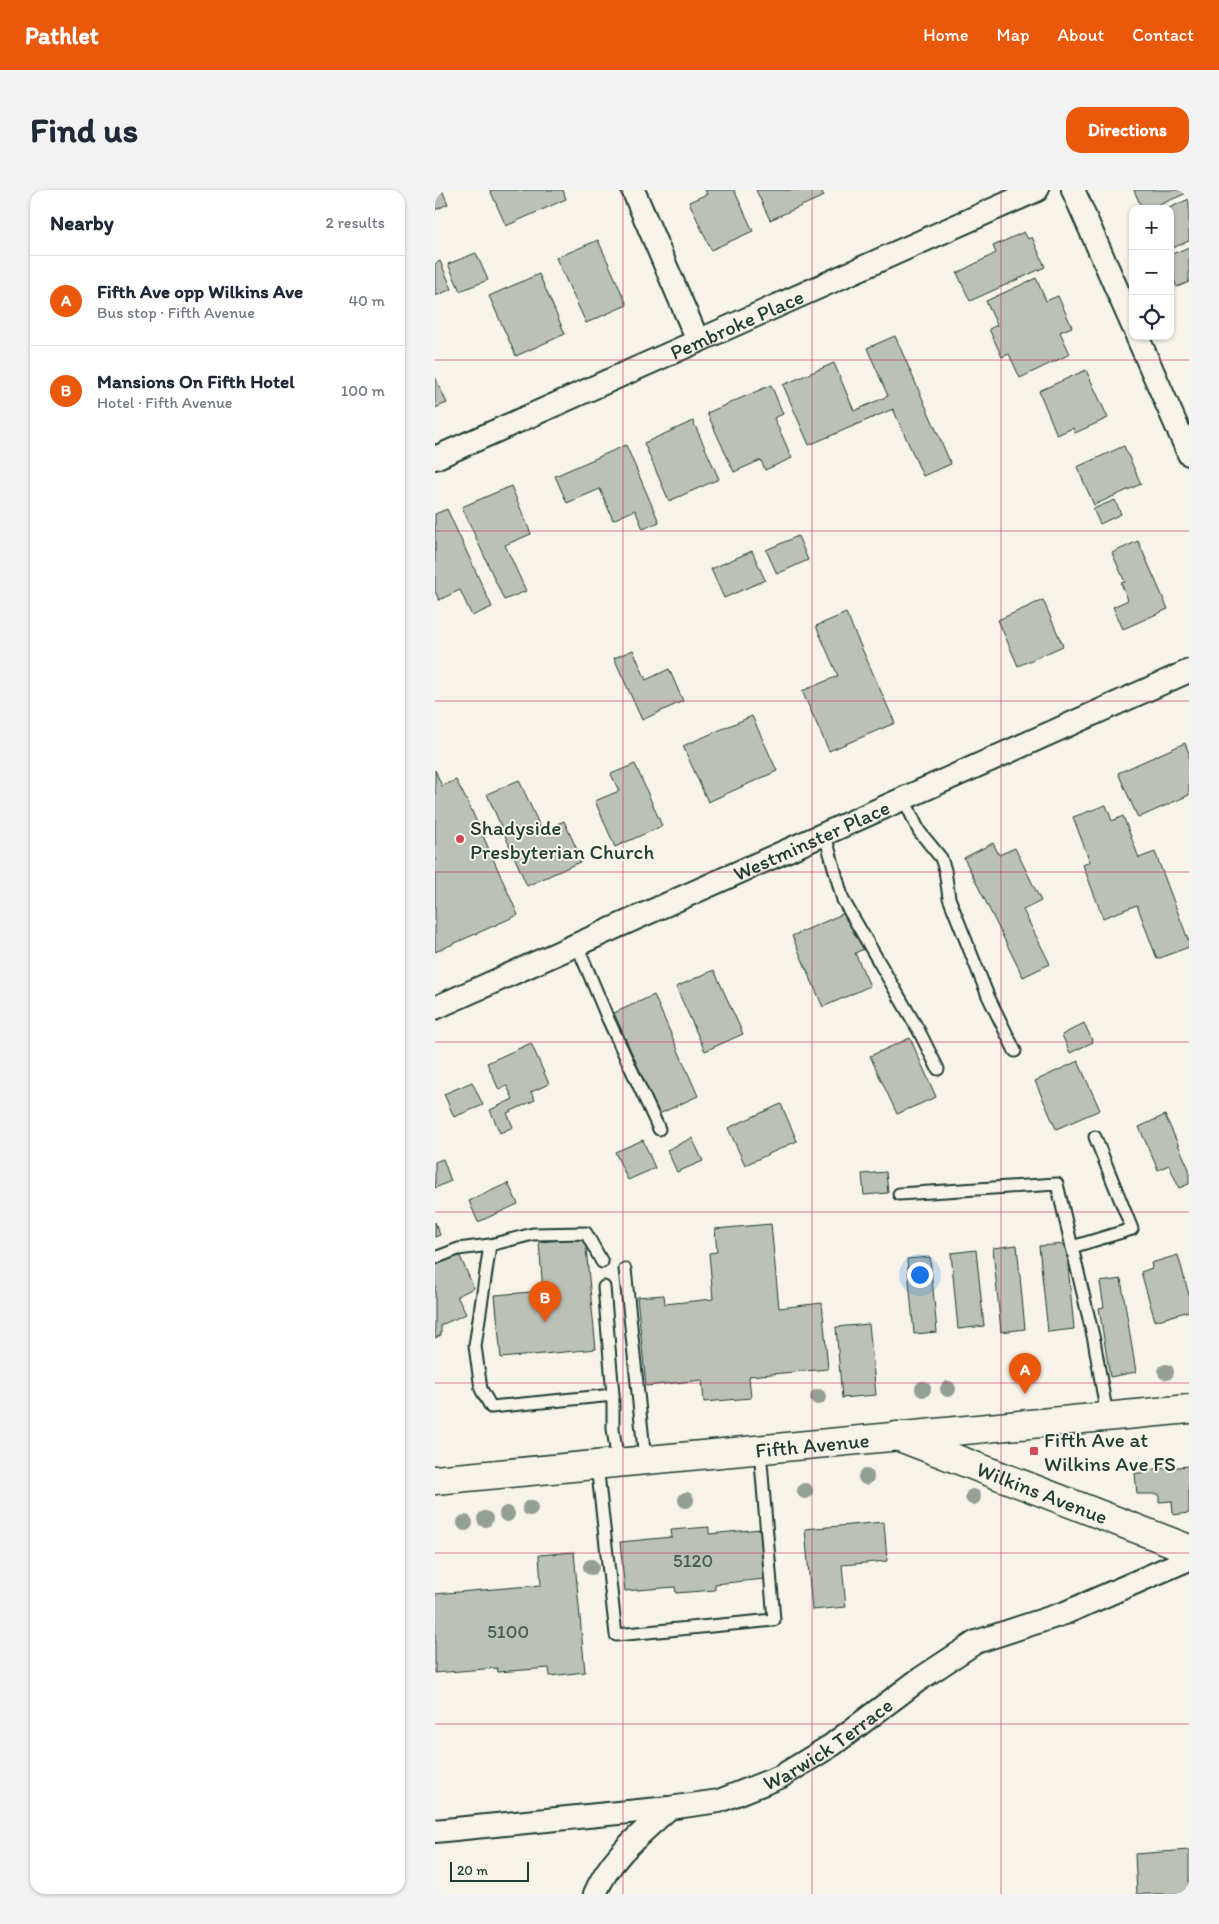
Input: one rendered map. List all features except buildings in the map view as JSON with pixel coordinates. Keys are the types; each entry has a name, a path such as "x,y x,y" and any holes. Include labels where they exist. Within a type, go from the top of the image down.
{"main road":[{"name":"Fifth Avenue","path":"435,1480 1189,1409"},
{"name":"Wilkins Avenue","path":"897,1436 1189,1549"}],"street":[{"path":"633,190 698,341"},
{"name":"Pembroke Place","path":"435,458 1037,190"},
{"path":"1073,190 1129,317"},
{"path":"1139,340 1189,454"},
{"name":"Westminster Place","path":"435,1008 1189,671"},
{"name":"Warwick Terrace","path":"435,1831 669,1808 719,1801 780,1777 832,1745 917,1681 976,1642 1065,1613 1189,1559"},
{"path":"595,1894 600,1881 618,1855 669,1808"}],"lane":[{"path":"904,799 919,832 941,858 945,870 949,898 988,996 1015,1051"},
{"path":"825,834 843,900 919,1031 938,1069"},
{"path":"577,945 608,1019 659,1129"},
{"path":"1073,1247 1132,1229 1095,1137"},
{"path":"899,1194 1057,1184 1094,1340 1107,1416"},
{"path":"435,1258 458,1249 533,1234 586,1233 602,1262"},
{"path":"490,1244 475,1346 481,1390 491,1407 613,1395"},
{"path":"625,1269 645,1460"},
{"path":"604,1287 613,1395 613,1430 608,1464 616,1635 774,1620 760,1450"}],"place":[{"name":"Shadyside Presbyterian Church","path":"460,839"},
{"name":"Mansions On Fifth Hotel","path":"545,1322"},
{"name":"Fifth Ave opp Wilkins Ave","path":"1025,1394"},
{"name":"Fifth Ave at Wilkins Ave FS","path":"1034,1451"}]}
